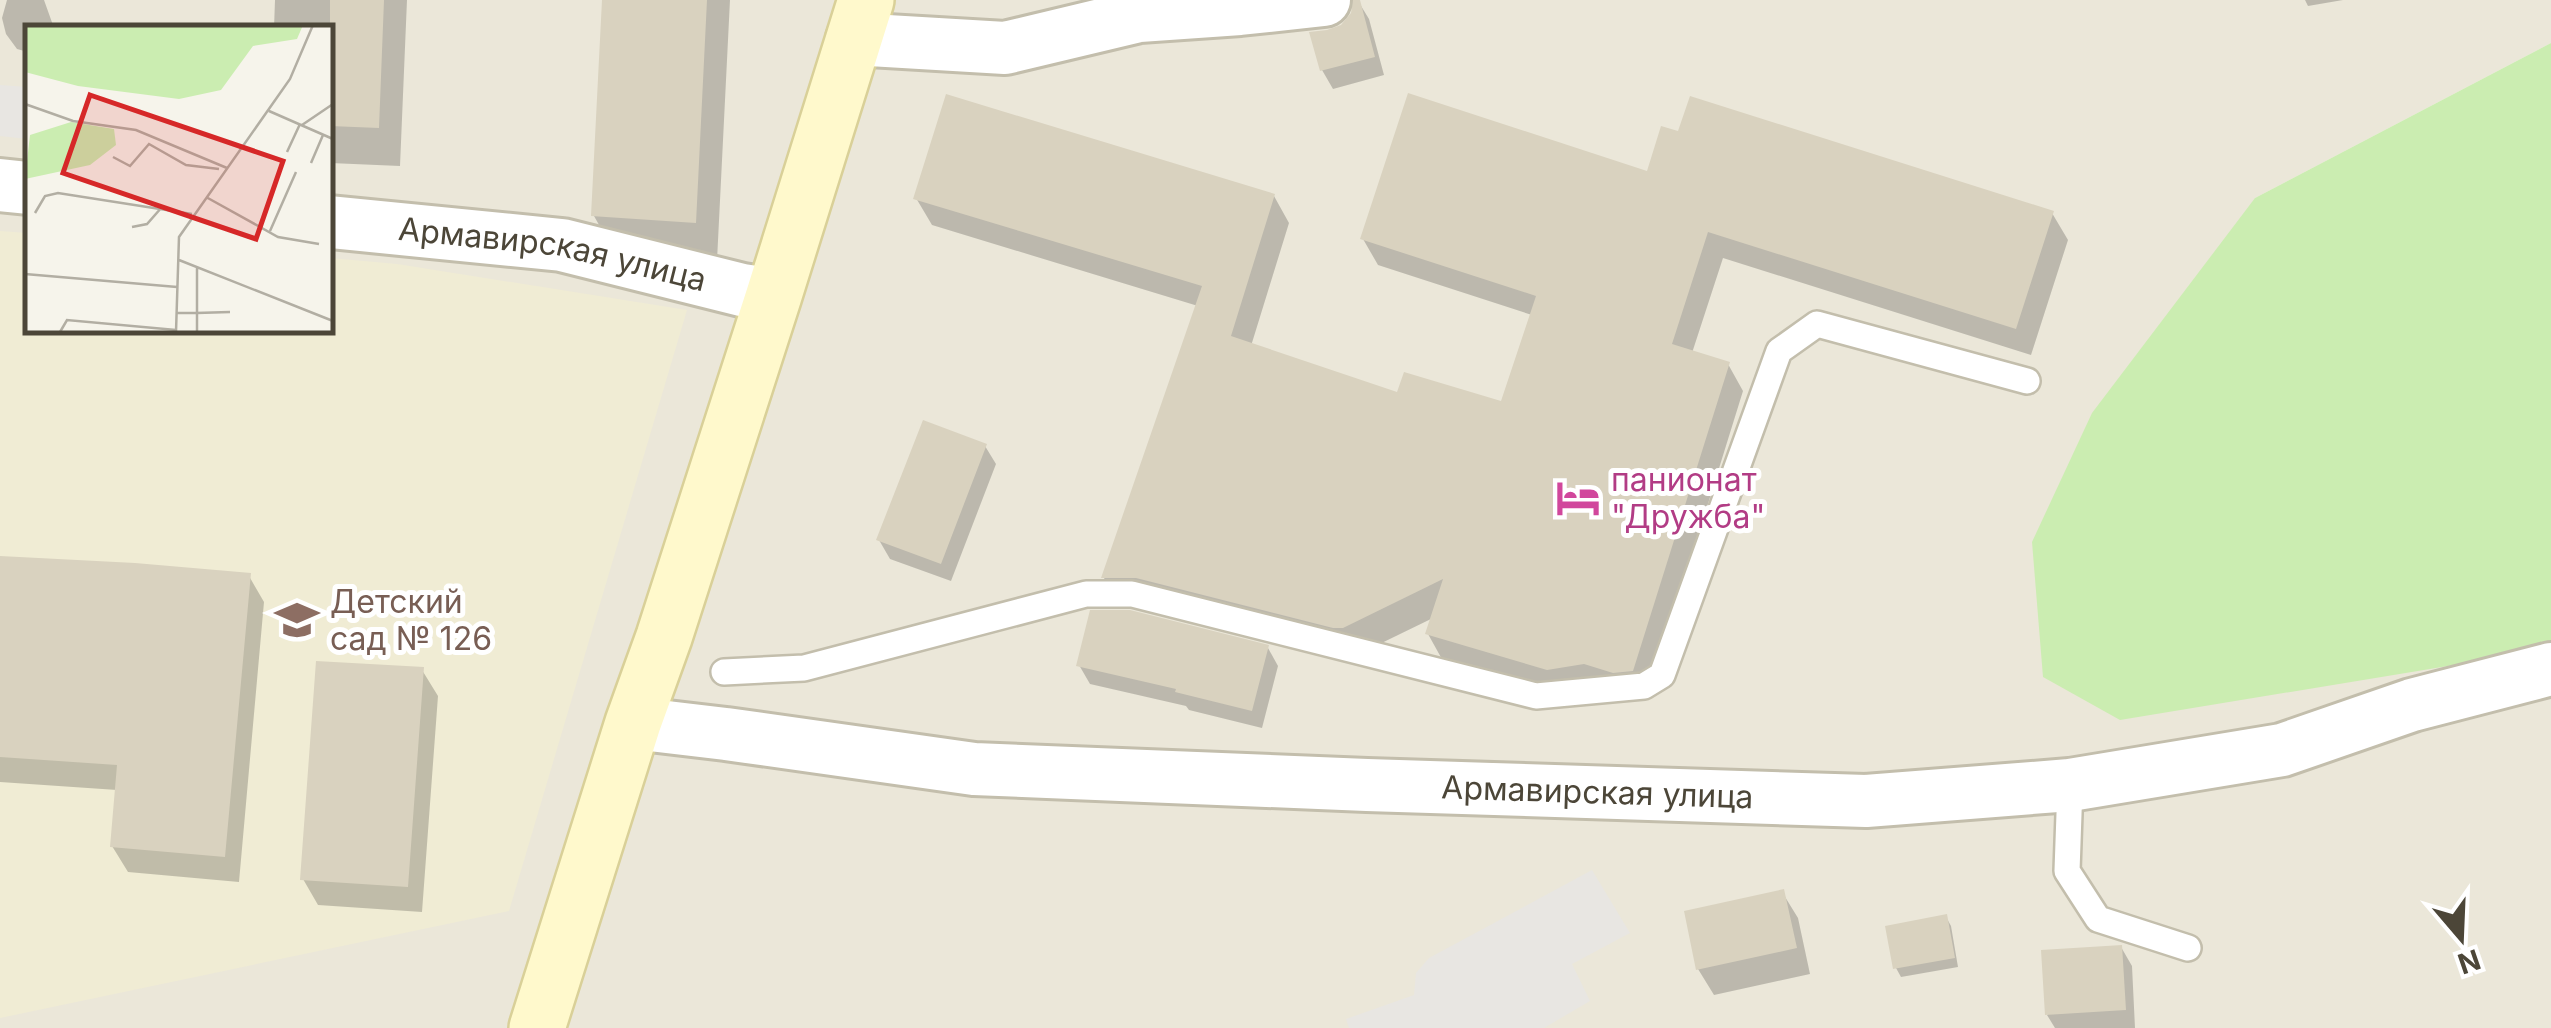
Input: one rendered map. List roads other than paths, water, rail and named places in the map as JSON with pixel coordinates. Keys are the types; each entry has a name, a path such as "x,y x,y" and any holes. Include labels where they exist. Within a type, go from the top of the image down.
{"main road":[{"path":"537,1028 860,20"}],"street":[{"path":"860,20 1004,48 1138,16 1324,0"},
{"path":"0,185 25,188"},
{"name":"Армавирская улица","path":"332,222 562,246 774,295"},
{"name":"Армавирская улица","path":"633,724 974,769 1866,800 2070,784 2282,750 2412,704 2551,669"}],"lane":[{"path":"724,672 804,668 1086,594 1132,594 1536,696 1644,686 1662,676 1779,351 1817,324 2026,381"},
{"path":"2070,784 2067,872 2098,920 2188,948"}],"place":[{"name":"панионат \"Дружба\"","path":"1578,498"},
{"name":"Детский сад № 126","path":"297,620"}]}
